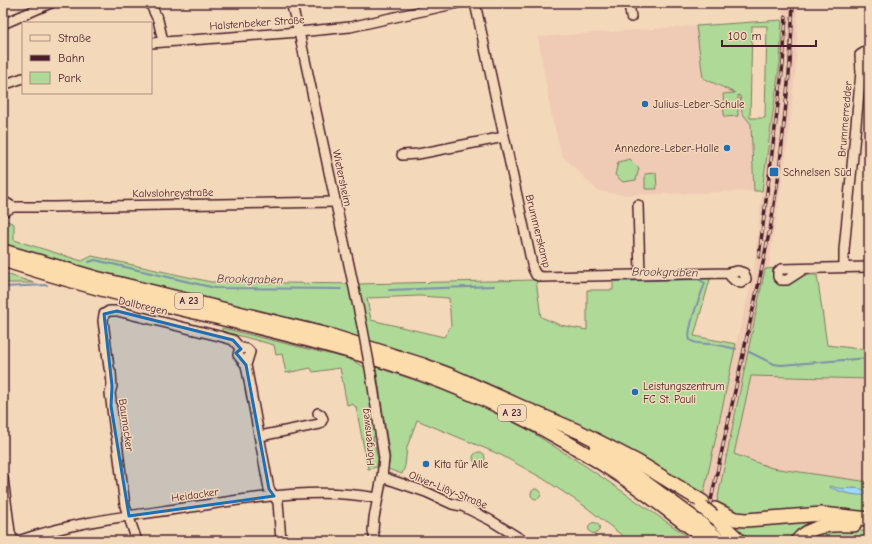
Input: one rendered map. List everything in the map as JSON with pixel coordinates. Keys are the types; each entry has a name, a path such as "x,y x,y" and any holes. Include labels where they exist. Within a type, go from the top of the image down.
{"highway":[{"name":"A 23","path":"3,251 96,278 299,328 368,347 450,375 526,410 589,444 631,472 703,532"},
{"name":"A 23","path":"3,260 100,289 328,345 419,373 521,417 590,456 703,532 721,541"},
{"path":"526,410 580,432 638,462 666,479 708,509 740,541"},
{"path":"708,509 735,519 746,520 822,514 869,519"},
{"path":"797,541 806,532 824,525 844,524 869,526"}],"street":[{"path":"3,24 51,3"},
{"path":"150,3 158,20 163,41"},
{"name":"Wietersheim","path":"291,3 299,32 363,330"},
{"name":"Halstenbeker Straße","path":"152,43 299,32 360,25 422,7 458,3"},
{"name":"Brummerskamp","path":"475,3 533,269 536,275 542,277 728,273"},
{"path":"629,3 631,17"},
{"name":"Brummerredder","path":"844,268 844,250 861,67 860,55 862,52 869,53"},
{"name":"Brummerredder","path":"861,67 869,61"},
{"path":"3,85 22,78"},
{"path":"402,155 418,154 504,137"},
{"path":"3,201 13,207"},
{"name":"Kalvslohreystraße","path":"3,212 13,207 335,202"},
{"path":"638,205 640,274"},
{"path":"804,269 869,267"},
{"name":"Dallbregen","path":"106,312 117,311 219,336 233,340 241,349 238,353 246,365 269,489 278,502 280,508 281,541"},
{"name":"Baumacker","path":"106,312 103,317 103,321 109,368 111,372 111,406 125,506 137,541"},
{"name":"Hörgensweg","path":"363,330 384,458 373,524 375,541"},
{"path":"260,436 320,424 323,418 318,413"},
{"name":"Oliver-Lißy-Straße","path":"382,477 426,492 452,504 462,506 490,520 524,541"},
{"path":"3,478 10,532 13,541"},
{"name":"Heidacker","path":"18,541 71,525 274,496 295,494 335,494 377,498"}],"highlighted area":[{"path":"117,311 233,340 241,349 236,353 246,365 269,489 274,496 129,516 111,406 112,386 104,314"}],"shaded area":[{"path":"783,3 798,3 796,64 789,133 768,271 716,504 703,497 736,344 754,270 762,191 780,62"},
{"name":"Julius-Leber-Schule","path":"696,26 703,78 740,96 742,113 751,124 754,191 627,195 598,191 562,155 551,113 538,37"},
{"path":"751,376 869,379 869,482 772,468 734,454"}],"green space":[{"path":"782,20 780,62 762,191 754,191 751,124 742,113 740,96 738,95 738,116 724,117 723,94 735,93 703,78 696,26","holes":["752,26 767,26 765,118 750,118"]},
{"path":"630,159 639,168 636,180 623,182 615,175 618,162"},
{"path":"656,173 657,189 645,189 645,174"},
{"path":"3,219 14,224 14,240 82,261 92,256 211,282 358,284 536,280 541,317 560,325 587,330 587,290 613,290 613,278 711,276 694,336 736,344 703,497 596,438 515,396 444,365 370,341 365,321 358,315 356,322 359,338 306,321 153,286 3,244","holes":["420,296 449,298 451,326 444,337 371,320 367,298"]},
{"path":"776,268 773,272 773,278 776,282 782,284 802,275 817,275 827,345 869,350 869,379 751,376 734,454 772,468 869,482 869,516 748,517 716,507 765,269","holes":["829,486 839,489 854,488 865,493 847,493"]},
{"path":"3,273 34,283 3,283"},
{"path":"222,328 349,359 363,366 367,373 377,437 373,437 378,460 377,467 368,469 356,407 352,404 347,405 340,368 313,372 311,368 286,373 282,354 276,355 274,345 222,331"},
{"path":"376,367 475,403 525,428 587,467 693,540 629,541 586,507 542,478 501,455 417,420 407,447 405,466 402,474 388,469 390,458"},
{"path":"479,452 483,454 485,458 483,462 479,464 475,462 473,458 475,454"},
{"path":"536,489 541,494 536,499 531,494"},
{"path":"721,517 832,518 793,541 745,541"},
{"path":"592,523 596,523 598,524 598,532 592,533 589,530 589,526"},
{"path":"838,528 869,532 869,541 801,541 805,537"}],"water":[{"path":"829,487 840,488 856,488 865,490 866,492 864,495 851,494 841,492"}],"waterway":[{"name":"Brookgraben","path":"89,262 95,260 215,288 341,289"},
{"name":"Brookgraben","path":"614,281 698,279 705,283 690,329 690,340 697,343 714,344 736,349"},
{"name":"Brookgraben","path":"3,287 47,285"},
{"name":"Brookgraben","path":"389,290 494,286"},
{"name":"Brookgraben","path":"749,352 774,364 781,365 869,358"}],"railway":[{"path":"702,541 771,224 779,173 790,64 793,3"},
{"path":"759,257 783,64 786,17"}],"place":[{"name":"Julius-Leber-Schule","path":"645,104"},
{"name":"Annedore-Leber-Halle","path":"727,148"},
{"name":"Schnelsen Süd","path":"774,172"},
{"name":"Leistungszentrum FC St. Pauli","path":"635,392"},
{"name":"Kita für Alle","path":"426,464"}]}
